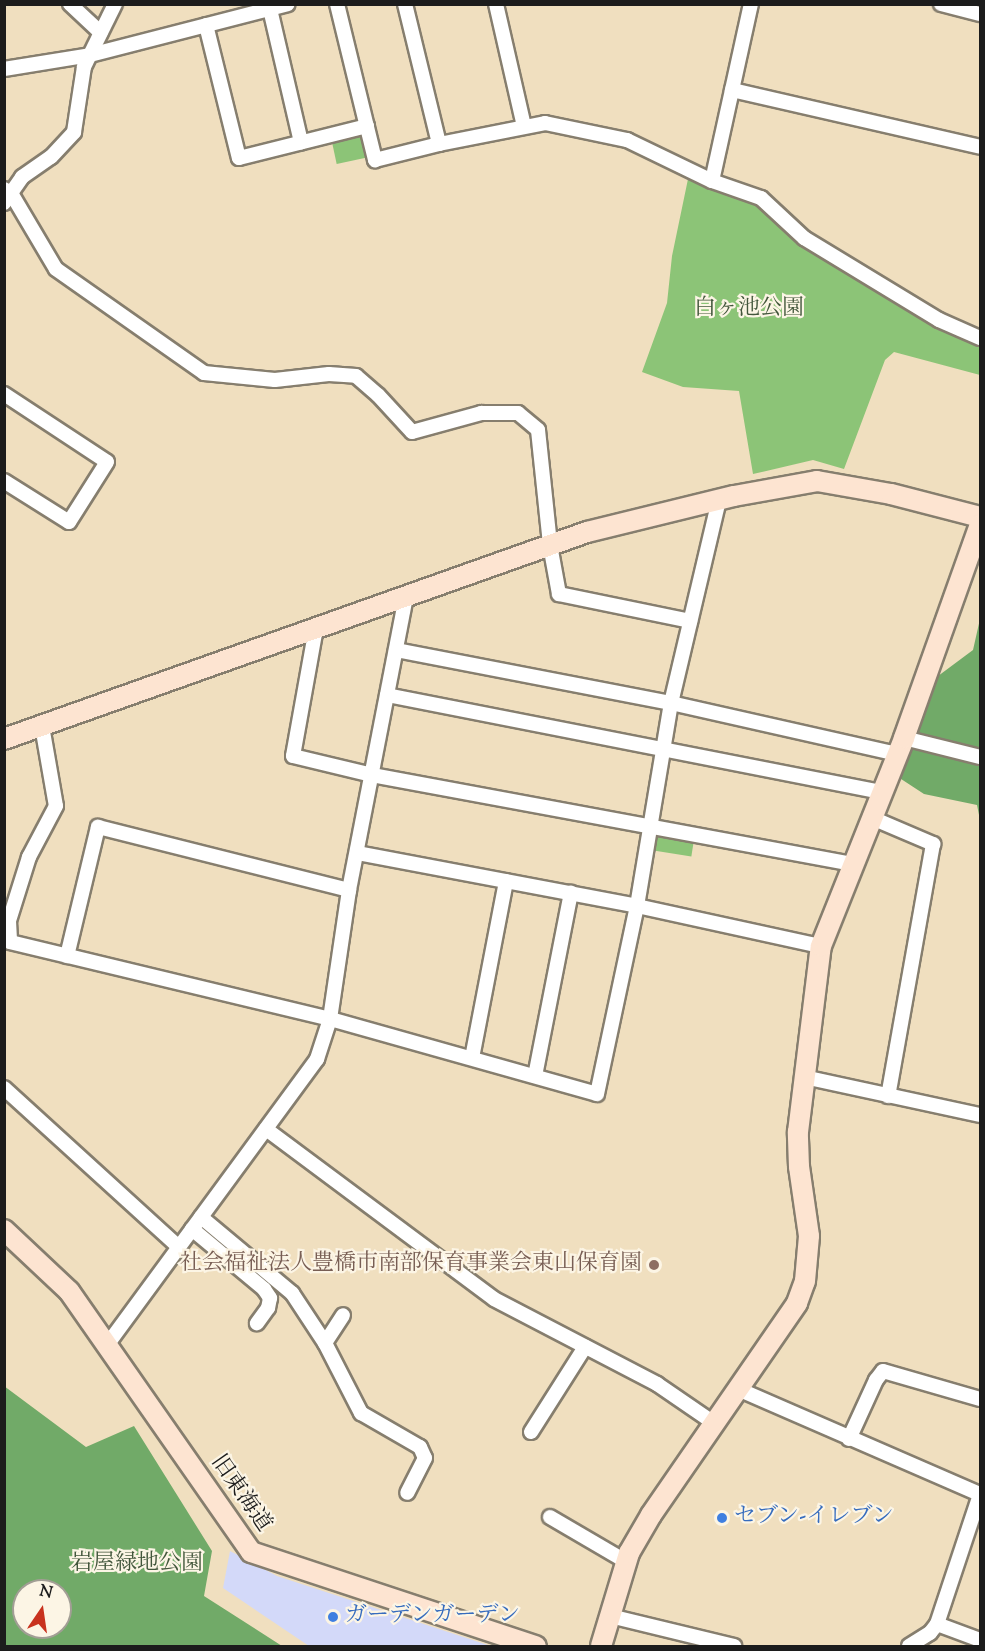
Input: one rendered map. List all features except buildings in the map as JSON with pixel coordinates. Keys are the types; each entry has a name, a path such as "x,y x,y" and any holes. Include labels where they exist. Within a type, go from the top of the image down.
{"street":[{"path":"70,4 101,33"},
{"path":"115,4 84,67 74,132 51,157 22,177 7,195 56,270 204,373 275,380 329,374 356,376 378,395 412,432 481,413 518,413 538,430 550,545 559,594 690,621"},
{"path":"4,69 90,55 288,4"},
{"path":"337,4 375,160 439,144 545,123 627,140 712,181 761,198 804,238 939,320 981,338"},
{"path":"405,4 439,144"},
{"path":"496,4 524,126"},
{"path":"712,181 751,4"},
{"path":"940,4 981,14"},
{"path":"270,9 301,142"},
{"path":"206,26 239,158 367,126"},
{"path":"732,90 981,147"},
{"path":"4,394 108,462 69,522 4,481"},
{"path":"4,739 587,532 719,500 816,481 891,494 981,517"},
{"path":"42,726 56,806 29,857 9,921 7,941 330,1019 597,1094 637,906 671,703 719,500"},
{"path":"601,1647 627,1562 651,1515 797,1303 805,1281 809,1236 799,1167 798,1132 821,946 870,817 900,746 981,525"},
{"path":"107,1345 317,1059 330,1019 349,890 406,596"},
{"path":"316,628 293,756 372,775 852,864"},
{"path":"396,650 900,746 981,757"},
{"path":"387,695 663,747 881,792"},
{"path":"870,817 933,844 888,1095"},
{"path":"67,956 98,827 349,890"},
{"path":"357,853 637,906 821,946"},
{"path":"472,1058 506,881"},
{"path":"535,1076 571,893"},
{"path":"804,1077 981,1115"},
{"path":"4,1089 179,1246"},
{"path":"266,1129 494,1299 657,1384 714,1423"},
{"path":"197,1223 264,1289 270,1298 268,1308 257,1323"},
{"path":"197,1223 292,1293 325,1343 361,1413 420,1446 425,1458 407,1493"},
{"name":"旧東海道","path":"4,1230 69,1291 251,1552 536,1647"},
{"path":"325,1343 343,1315"},
{"path":"531,1432 585,1347"},
{"path":"849,1439 876,1380 883,1371 981,1398"},
{"path":"738,1389 981,1495 937,1624 930,1633 909,1647"},
{"path":"550,1516 627,1562"},
{"path":"610,1616 690,1642 734,1647"},
{"path":"937,1624 981,1640"}],"shaded area":[{"name":"ガーデンガーデン","path":"230,1551 277,1576 491,1646 309,1646 223,1588"}],"green space":[{"path":"362,134 367,157 337,164 332,140"},
{"name":"白ヶ池公園","path":"688,179 759,206 797,244 922,320 980,347 980,375 894,352 885,360 844,469 813,460 753,474 739,391 683,387 642,372 667,303 672,256"},
{"path":"980,619 980,820 977,805 924,794 898,777 930,682 973,650"},
{"path":"652,830 694,837 691,856 649,850"},
{"name":"岩屋緑地公園","path":"4,1386 86,1447 134,1426 212,1551 204,1596 282,1646 5,1646"}],"place":[{"name":"社会福祉法人豊橋市南部保育事業会東山保育園","path":"654,1265"},
{"name":"セブン-イレブン","path":"722,1518"},
{"name":"ガーデンガーデン","path":"333,1617"}]}
